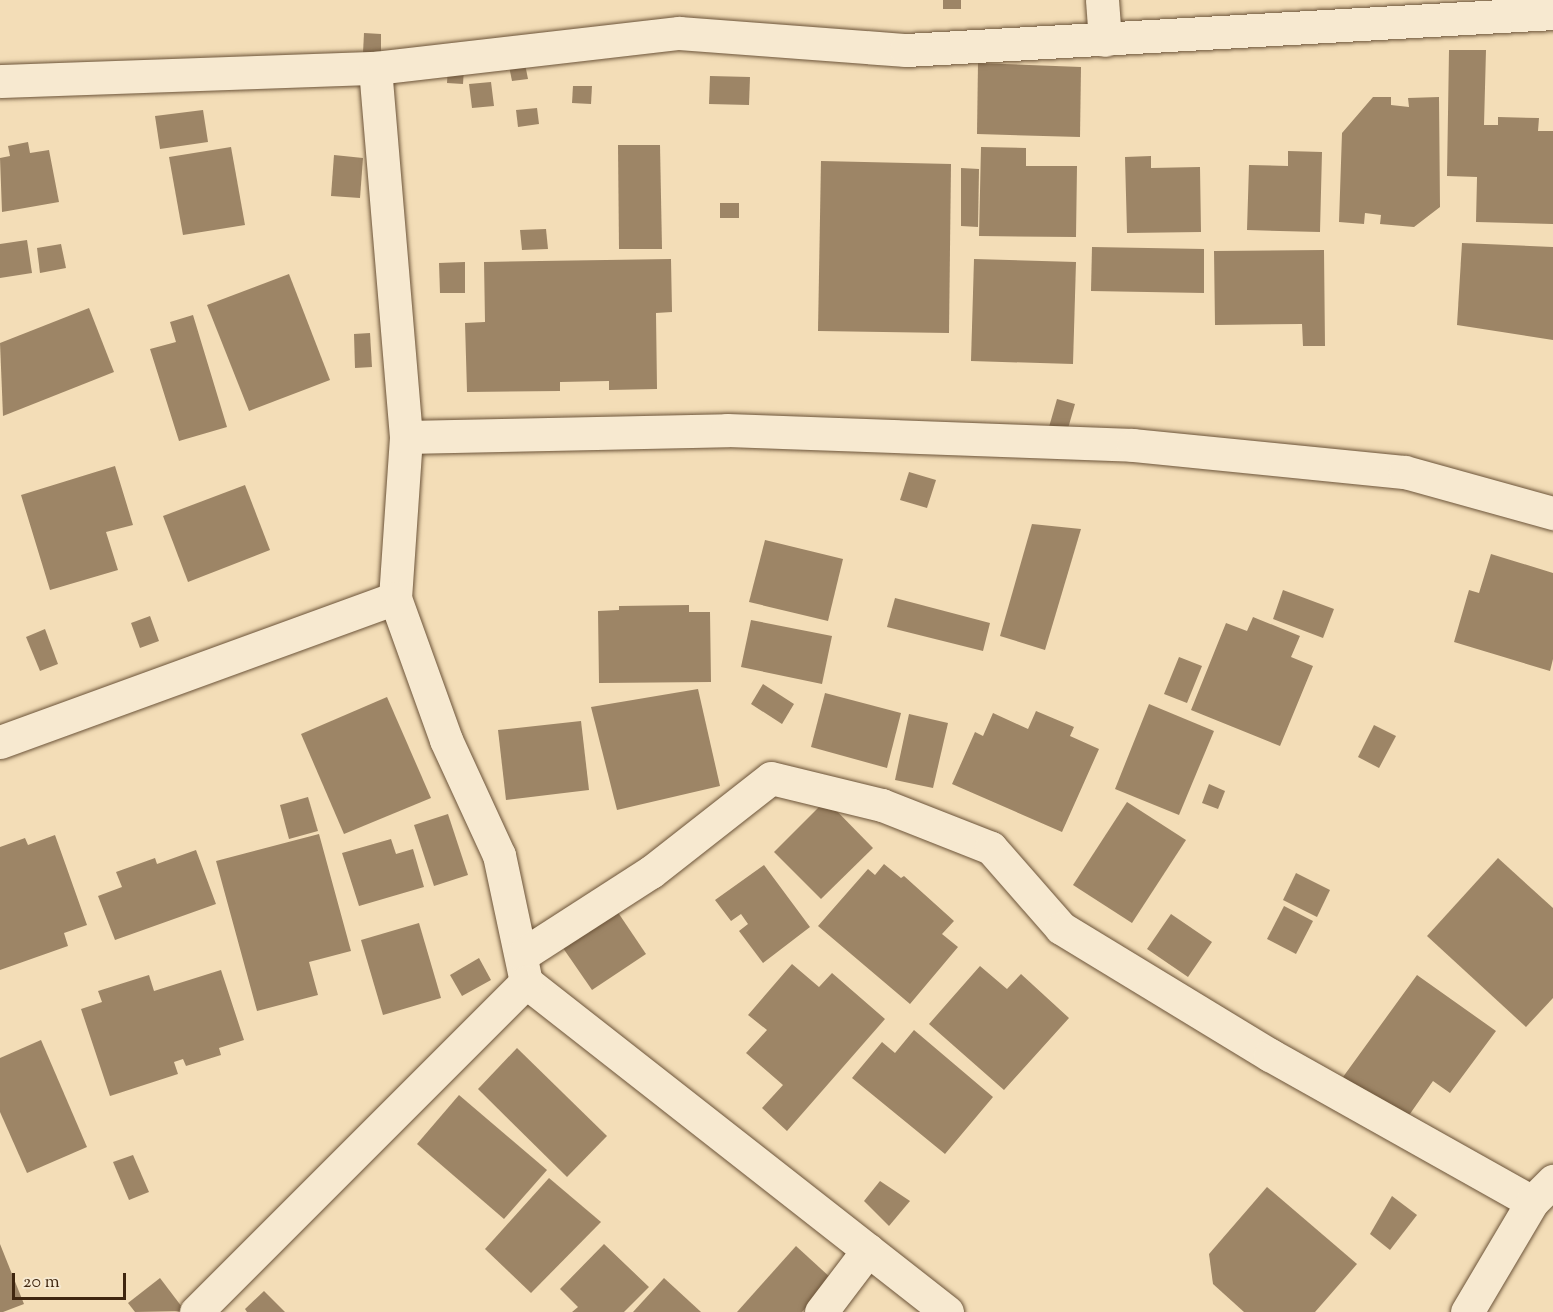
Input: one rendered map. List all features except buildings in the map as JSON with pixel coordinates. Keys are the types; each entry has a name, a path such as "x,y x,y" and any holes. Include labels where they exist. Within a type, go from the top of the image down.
{"street":[{"path":"1102,0 1105,40"},
{"path":"0,81 375,68 679,33 906,50 1553,13"},
{"path":"375,68 406,437 395,598 446,740 499,855 524,968 947,1312"},
{"path":"406,437 727,430 1133,445 1405,472 1553,513"},
{"path":"0,742 395,598"},
{"path":"196,1312 524,968 771,778 882,805 991,848 1061,928 1270,1055 1543,1192 1467,1312"},
{"path":"821,1312 868,1250"}]}
